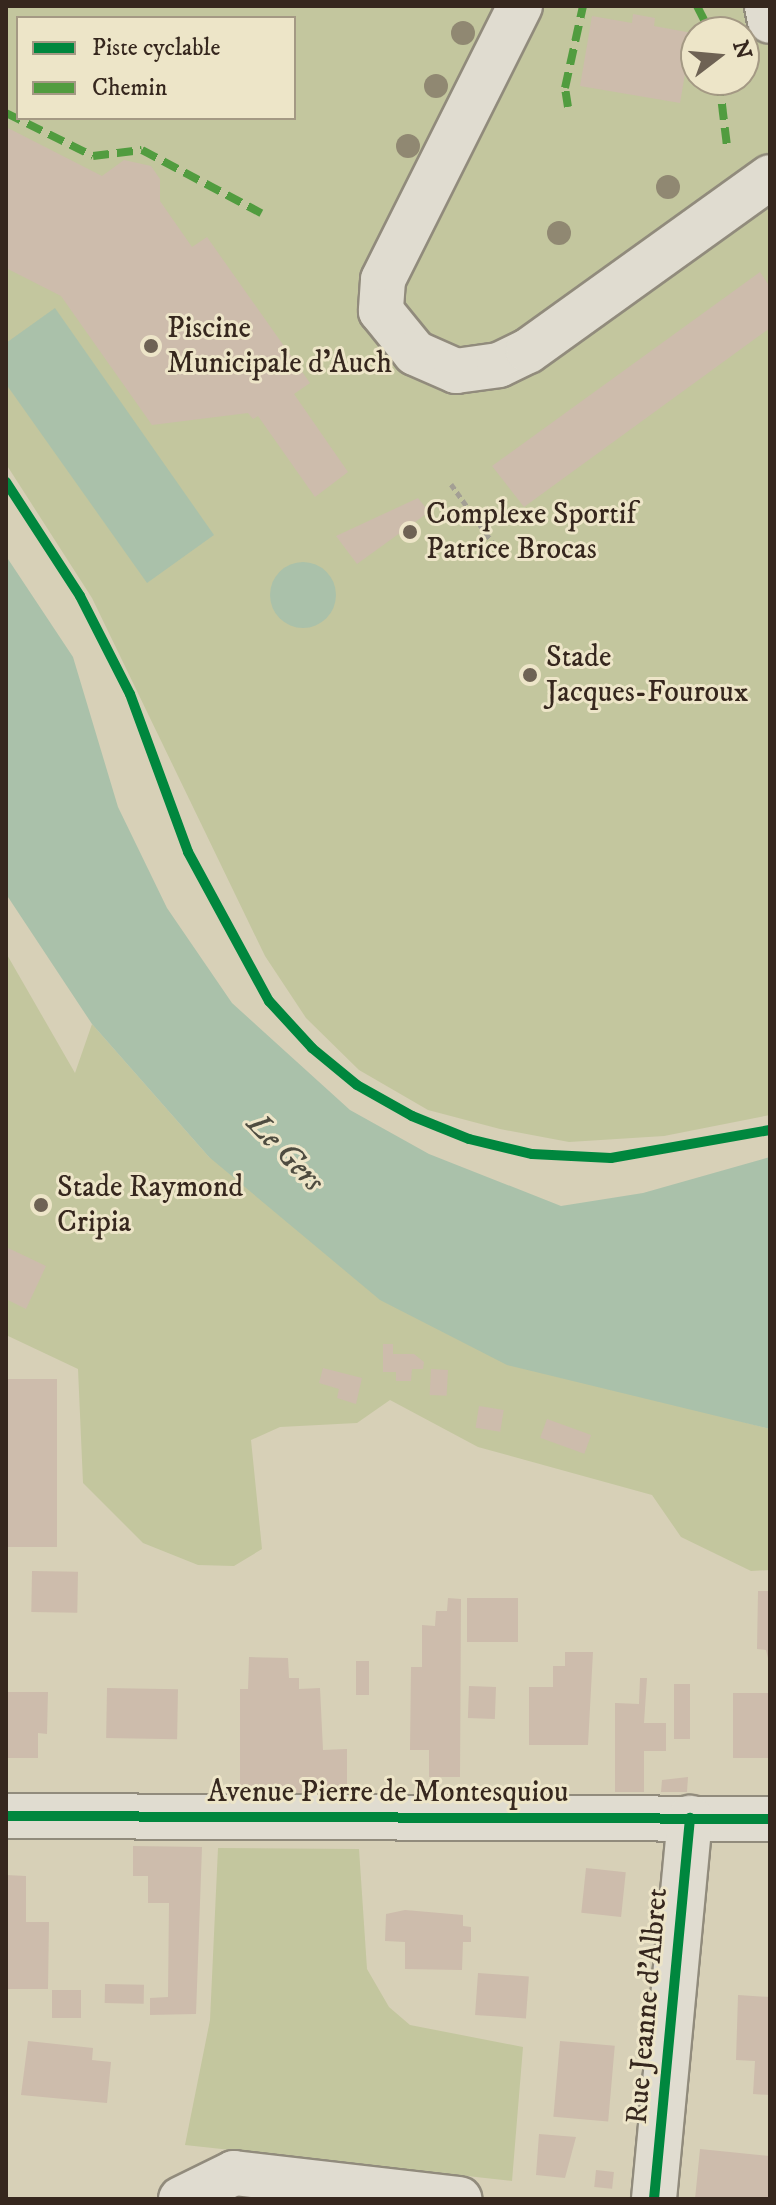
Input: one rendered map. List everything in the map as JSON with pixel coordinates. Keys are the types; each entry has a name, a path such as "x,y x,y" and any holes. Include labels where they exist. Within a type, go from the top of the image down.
{"street":[{"path":"520,6 383,280 381,311 415,353 456,371 499,365 528,351 770,177"},
{"path":"767,6 770,21"},
{"name":"Avenue Pierre de Montesquiou","path":"6,1816 770,1819"},
{"name":"Rue Jeanne d'Albret","path":"654,2199 690,1818"},
{"path":"181,2199 234,2173 460,2199"}],"path":[{"path":"451,484 493,543"}],"shaded area":[{"name":"Complexe Sportif Patrice Brocas","path":"6,6 770,6 770,1115 664,1136 569,1142 500,1129 428,1110 359,1070 306,1018 265,956 92,598 6,464"},
{"path":"6,953 75,1073 92,1024 209,1157 732,1419 770,1429 770,1570 751,1571 681,1537 652,1495 478,1447 390,1400 357,1423 280,1427 251,1440 262,1549 234,1566 198,1565 143,1543 83,1483 78,1369 6,1335"},
{"path":"218,1848 359,1849 367,1969 389,2007 410,2025 523,2047 512,2181 185,2145 210,2020"}],"water":[{"path":"55,308 214,535 147,583 6,384 6,343"},
{"name":"Le Gers","path":"6,556 73,657 118,807 167,908 232,1003 350,1110 429,1154 561,1206 643,1193 770,1157 770,1429 507,1365 380,1300 209,1157 92,1024 6,894"},
{"path":"296,562 310,562 322,567 331,576 336,595 334,608 327,619 310,628 296,628 284,623 275,614 270,602 270,588 275,576 284,567"}],"building":[{"path":"633,14 655,18 654,26 680,31 680,103 580,86 592,16 632,23"},
{"path":"6,127 102,176 124,160 151,166 160,179 160,201 192,247 207,237 310,383 294,394 348,472 315,497 258,416 253,419 248,413 152,425 61,296 6,268"},
{"path":"760,272 770,287 770,328 524,507 492,466"},
{"path":"418,498 429,512 357,564 336,536"},
{"path":"6,1247 46,1266 26,1309 6,1299"},
{"path":"383,1344 393,1344 393,1354 414,1354 424,1362 423,1369 412,1369 411,1381 396,1381 396,1372 383,1372"},
{"path":"323,1368 362,1378 356,1404 337,1398 339,1389 319,1383"},
{"path":"431,1369 448,1370 447,1396 430,1395"},
{"path":"6,1379 57,1379 57,1547 6,1547"},
{"path":"479,1406 504,1410 500,1432 476,1428"},
{"path":"547,1419 591,1435 584,1454 540,1438"},
{"path":"32,1571 78,1572 77,1613 31,1612"},
{"path":"758,1591 770,1591 770,1666 766,1650 757,1649"},
{"path":"448,1598 461,1599 460,1777 429,1777 429,1750 410,1750 411,1667 422,1667 422,1625 435,1626 436,1611 447,1611"},
{"path":"467,1598 518,1598 518,1642 467,1642"},
{"path":"565,1652 593,1652 588,1745 529,1745 529,1687 553,1687 553,1666 565,1666"},
{"path":"249,1657 288,1658 289,1678 299,1678 299,1689 320,1688 323,1750 347,1749 347,1794 290,1795 289,1786 240,1787 240,1689 248,1689"},
{"path":"356,1661 369,1661 369,1695 356,1695"},
{"path":"640,1678 647,1678 644,1723 666,1723 666,1751 644,1751 644,1792 615,1792 615,1703 639,1704"},
{"path":"674,1684 690,1684 690,1739 674,1739"},
{"path":"469,1686 496,1687 495,1719 468,1718"},
{"path":"107,1688 178,1689 177,1739 106,1738"},
{"path":"6,1692 48,1692 47,1734 38,1733 38,1758 6,1758"},
{"path":"733,1693 770,1693 770,1758 733,1758"},
{"path":"688,1777 687,1792 661,1792 662,1780"},
{"path":"133,1846 202,1847 196,2014 150,2015 150,1998 168,1997 169,1903 148,1903 148,1876 133,1876"},
{"path":"586,1868 626,1872 621,1917 581,1913"},
{"path":"6,1875 26,1876 26,1922 49,1922 48,1989 6,1989"},
{"path":"405,1910 463,1915 463,1926 471,1927 471,1942 463,1942 462,1970 405,1969 405,1942 385,1941 386,1914"},
{"path":"478,1973 529,1977 526,2018 475,2015"},
{"path":"105,1984 144,1985 144,2004 105,2003"},
{"path":"52,1990 81,1990 81,2018 52,2018"},
{"path":"738,1995 770,1997 770,2095 753,2094 755,2061 736,2060"},
{"path":"28,2041 93,2048 92,2060 111,2062 107,2103 21,2095"},
{"path":"560,2041 615,2046 608,2122 553,2117"},
{"path":"539,2134 576,2137 565,2178 536,2175"},
{"path":"700,2149 770,2156 770,2199 695,2199"},
{"path":"596,2170 614,2172 612,2189 594,2187"}],"marked path":[{"path":"568,107 565,88 583,6"},
{"path":"697,6 702,16"},
{"path":"721,96 727,146"},
{"path":"6,113 16,118"},
{"path":"20,120 93,156 142,150 261,213"}],"cycle path":[{"path":"6,482 80,596 130,694 188,852 269,1001 312,1048 357,1085 412,1116 469,1139 532,1154 611,1158 770,1130"},
{"path":"6,1816 770,1819"},
{"path":"654,2199 690,1818"}],"place":[{"name":"Piscine Municipale d'Auch","path":"151,346"},
{"name":"Complexe Sportif Patrice Brocas","path":"410,532"},
{"name":"Stade Jacques-Fouroux","path":"530,675"},
{"name":"Stade Raymond Cripia","path":"41,1205"}]}
